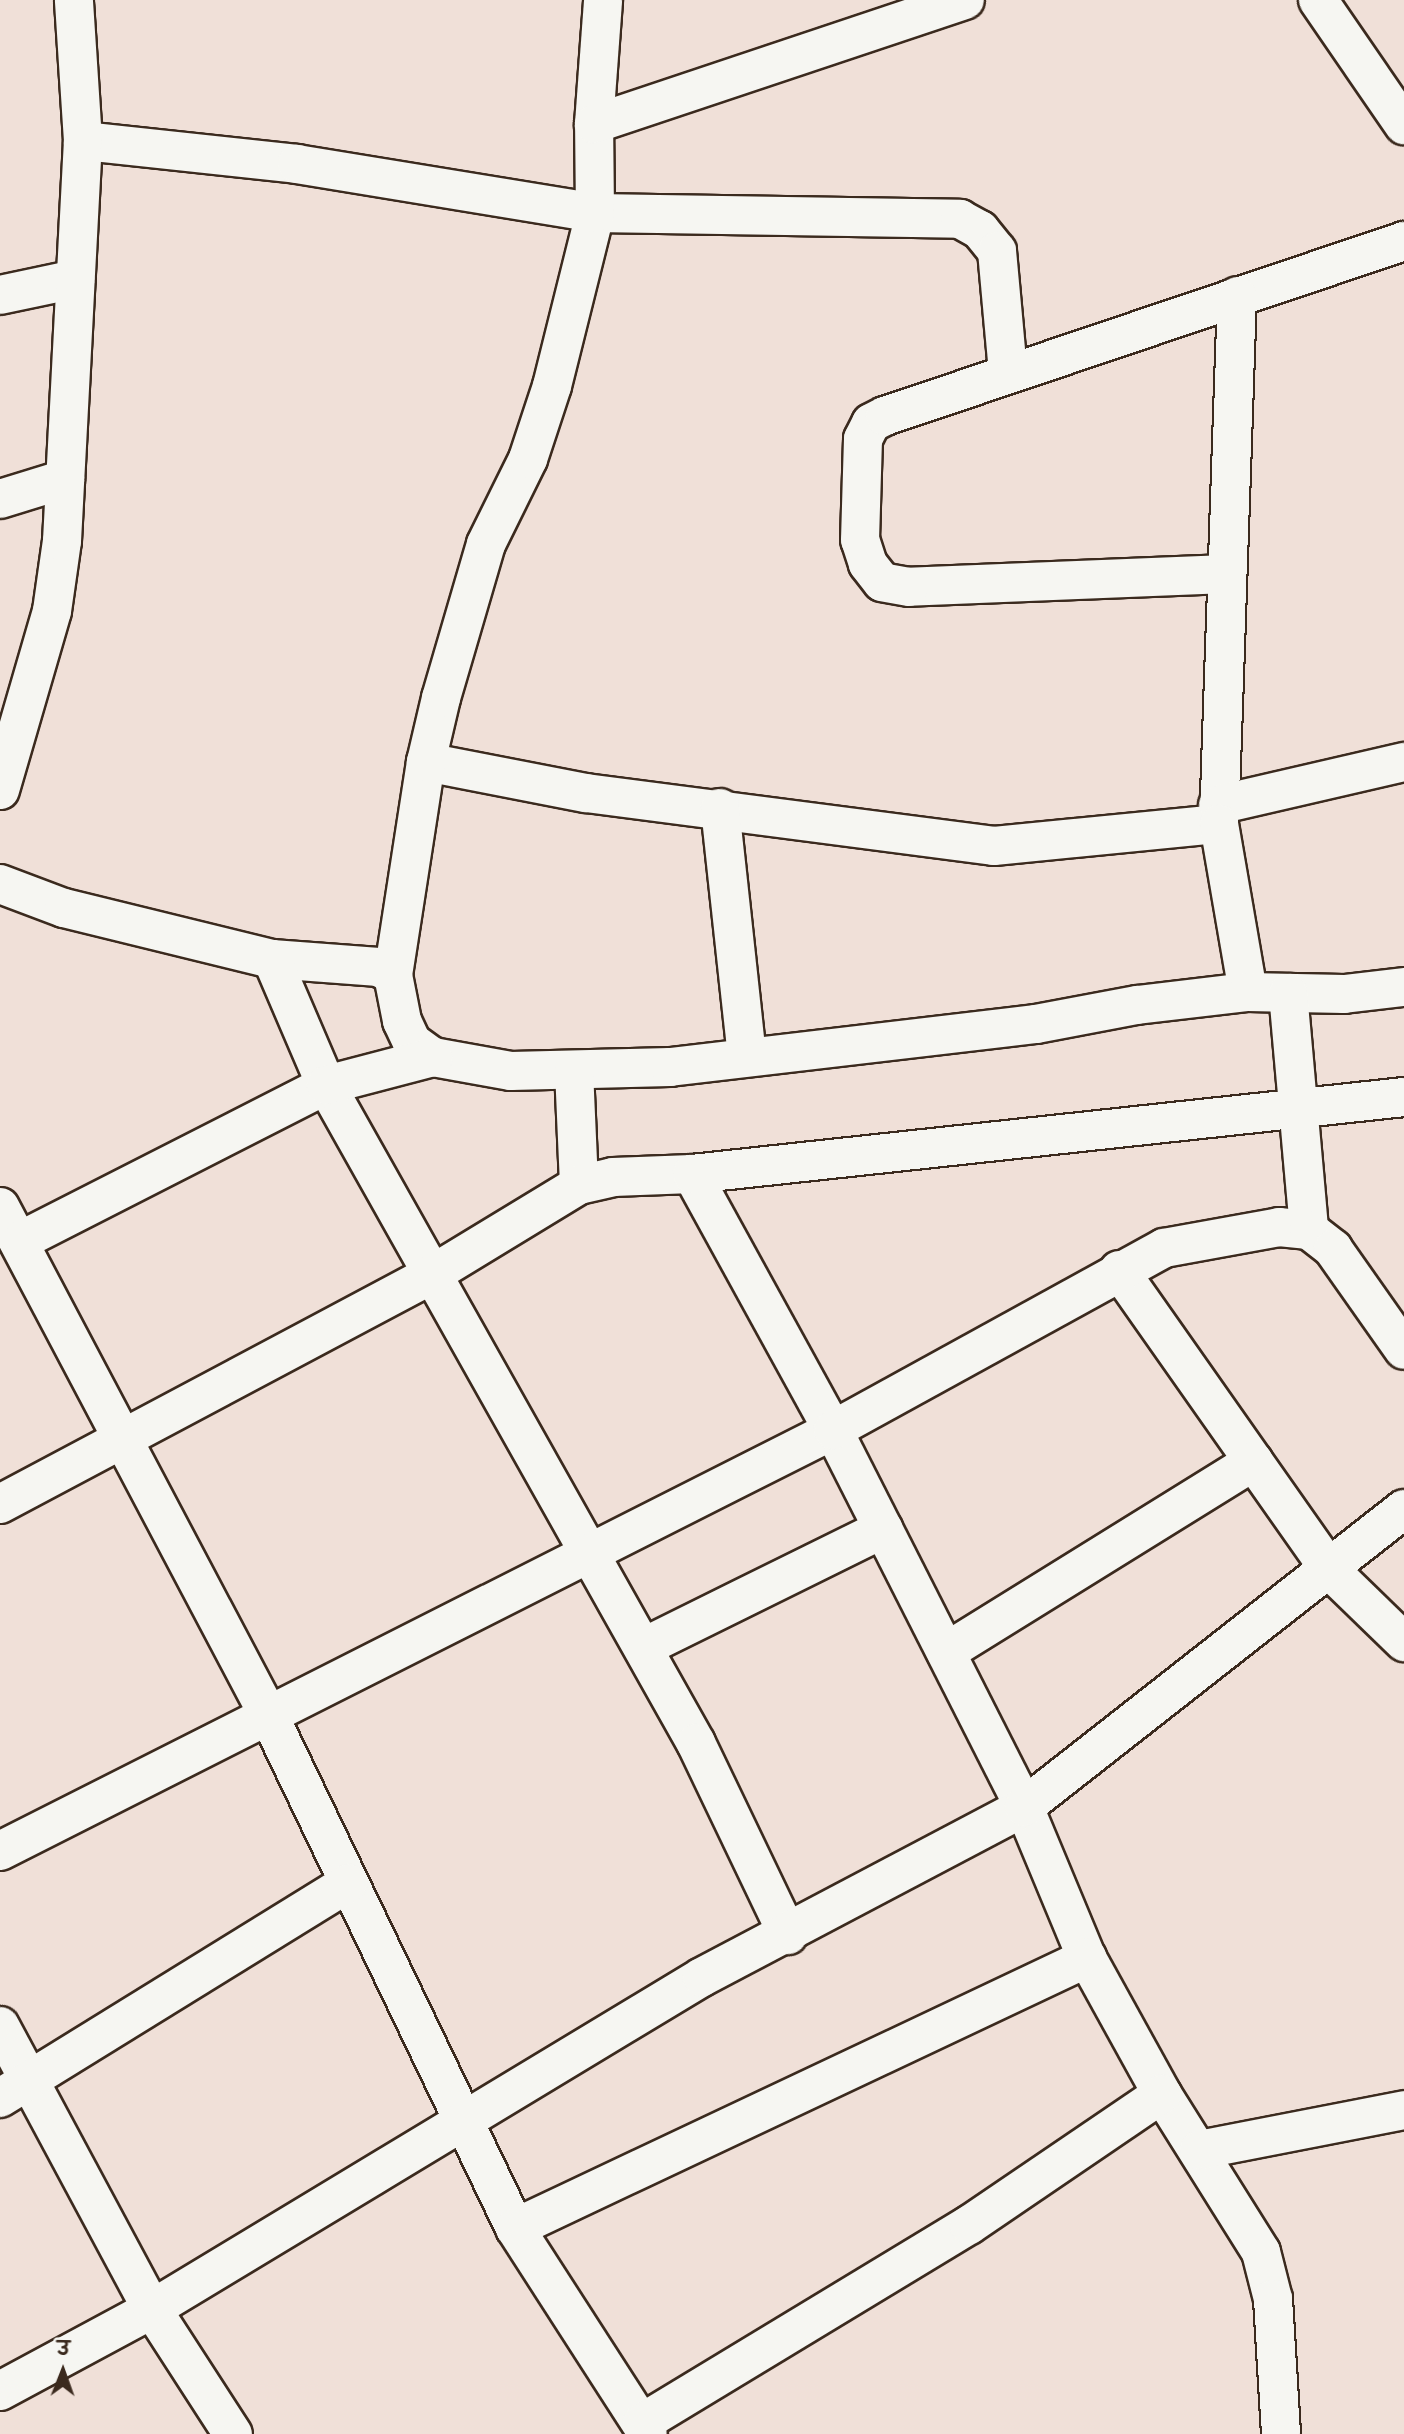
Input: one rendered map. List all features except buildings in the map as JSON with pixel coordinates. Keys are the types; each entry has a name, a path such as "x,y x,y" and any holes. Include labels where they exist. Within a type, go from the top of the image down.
{"street":[{"path":"0,790 52,611 65,479 83,141 74,0"},
{"path":"433,1057 412,1042 402,1021 393,975 426,762 486,544 528,459 552,386 595,213 594,124 603,0"},
{"path":"1318,0 1404,125"},
{"path":"594,124 958,1"},
{"path":"83,141 297,164 595,213 960,219 981,230 997,251 1008,373"},
{"path":"1227,574 909,587 882,582 868,564 860,540 863,439 871,424 1008,373 1404,241"},
{"path":"0,295 75,279"},
{"path":"1237,296 1219,814 1248,992"},
{"path":"0,499 65,479"},
{"path":"426,762 586,793 720,808 778,820 994,846 1219,814 1404,762"},
{"path":"720,808 747,1056"},
{"path":"0,884 65,908 272,959 379,967 393,975"},
{"path":"272,959 326,1086 644,1647 696,1743 788,1935"},
{"path":"22,1240 326,1086 433,1057 511,1071 670,1067 1036,1024 1137,1005 1248,992 1345,994 1404,987"},
{"path":"1288,993 1309,1230"},
{"path":"574,1070 579,1185"},
{"path":"0,1504 123,1436 431,1275 579,1185 612,1177 692,1174 1404,1097"},
{"path":"692,1174 833,1430 946,1652 1024,1807 1087,1958 1162,2094 1261,2252 1273,2299 1281,2434"},
{"path":"0,1206 22,1240 270,1718 461,2123 515,2228 645,2428 969,2225 1162,2094"},
{"path":"0,1851 270,1718 833,1430 1119,1270 1164,1248 1279,1227 1309,1230 1333,1248 1404,1350"},
{"path":"1119,1270 1329,1569 1404,1642"},
{"path":"946,1652 1254,1461"},
{"path":"0,2391 152,2309 702,1977 788,1935 1024,1807 1404,1509"},
{"path":"644,1647 883,1529"},
{"path":"13,2088 348,1883"},
{"path":"515,2228 1087,1958"},
{"path":"0,2026 13,2088 233,2434"},
{"path":"1199,2150 1404,2110"}]}
